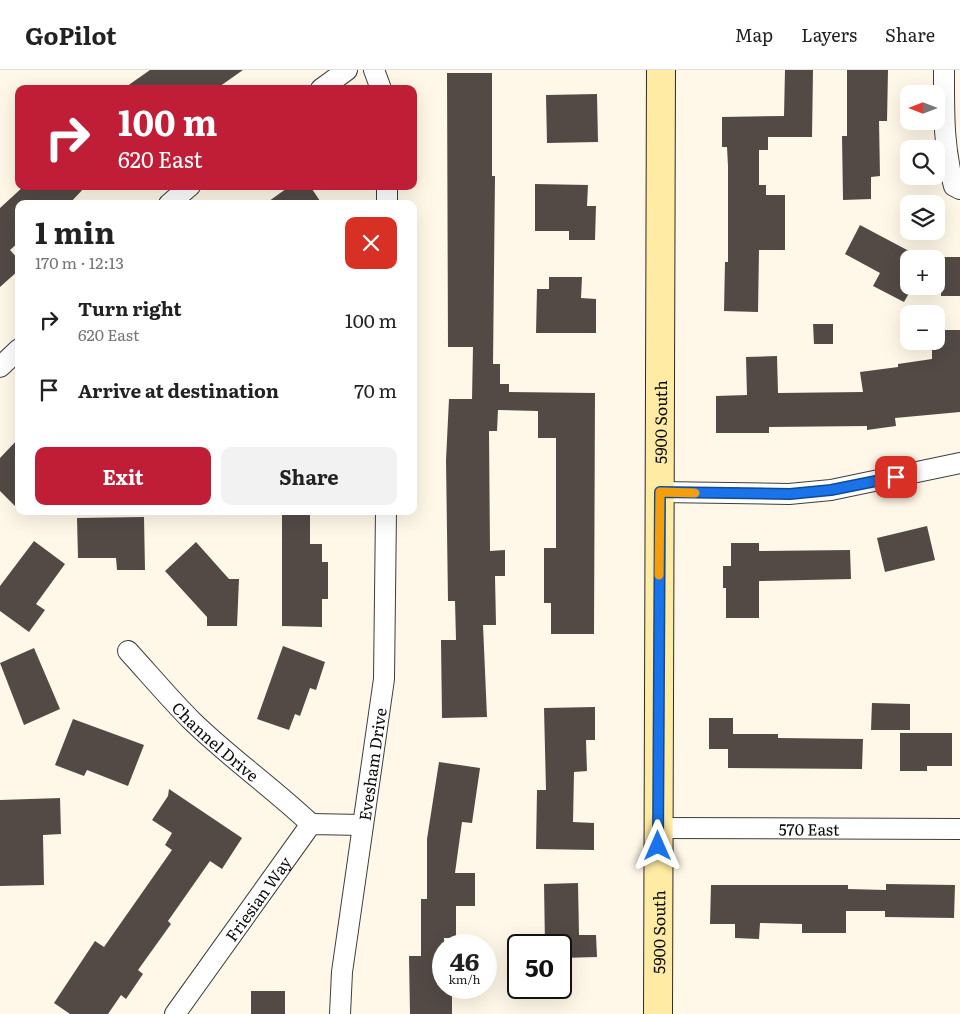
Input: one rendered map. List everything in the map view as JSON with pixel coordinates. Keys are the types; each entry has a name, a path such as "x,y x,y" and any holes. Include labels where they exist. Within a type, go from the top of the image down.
{"main road":[{"name":"5900 South","path":"658,1014 661,70"}],"street":[{"path":"326,85 346,70"},
{"path":"374,70 380,85"},
{"path":"944,70 944,131 947,161 954,186 960,189"},
{"path":"174,200 185,190"},
{"path":"0,367 15,353"},
{"path":"660,492 790,494 831,490 960,463"},
{"name":"Evesham Drive","path":"340,1014 342,972 380,710 386,653 386,515"},
{"name":"Channel Drive","path":"128,650 192,721 236,761 279,794 311,824"},
{"path":"311,824 362,825"},
{"name":"Friesian Way","path":"175,1014 311,824"},
{"name":"570 East","path":"658,828 960,828"}],"building":[{"path":"150,70 243,70 222,85 129,85"},
{"path":"785,70 813,70 812,137 768,137 768,150 759,150 759,185 766,185 766,195 785,195 785,250 759,250 758,312 724,311 725,262 728,262 728,166 727,147 722,147 722,117 784,116"},
{"path":"847,70 888,70 887,121 879,121 880,176 871,177 871,199 843,200 842,136 847,136"},
{"path":"447,73 492,73 492,176 495,176 493,364 500,364 500,384 509,384 509,392 595,393 594,634 551,634 551,603 544,603 544,548 556,548 556,438 538,438 538,411 498,410 497,431 489,431 490,551 505,550 505,576 495,576 496,625 483,625 487,717 442,718 441,640 456,640 455,601 448,601 446,460 449,399 472,399 473,347 448,347"},
{"path":"597,94 598,142 547,143 546,95"},
{"path":"535,184 588,185 587,206 596,206 595,240 569,240 569,231 535,231"},
{"path":"20,190 82,190 73,200 15,200 15,246 10,250 15,256 15,274 0,287 0,208"},
{"path":"284,190 313,190 319,200 271,200"},
{"path":"860,225 907,250 900,250 900,295 908,295 904,302 873,286 880,273 845,254"},
{"path":"945,257 960,257 960,296 941,296 945,295"},
{"path":"549,277 582,277 581,298 596,299 596,333 536,333 537,289 549,289"},
{"path":"813,324 833,324 833,344 814,344"},
{"path":"945,330 960,330 960,412 895,418 896,426 867,430 867,426 769,427 769,433 716,433 716,396 747,395 746,357 777,356 778,393 863,392 860,372 898,367 898,364 932,359 932,350 945,350"},
{"path":"15,442 15,506 0,491 0,458"},
{"path":"282,515 310,515 310,544 322,544 322,562 328,562 328,599 322,599 322,627 282,626"},
{"path":"144,517 145,570 117,570 116,558 78,558 77,518"},
{"path":"927,526 935,560 885,572 877,538"},
{"path":"34,541 65,564 36,604 45,610 29,632 0,611 0,586"},
{"path":"196,542 229,579 239,579 237,626 207,626 207,617 165,571"},
{"path":"731,543 759,543 759,551 850,550 851,579 759,581 759,618 726,618 726,588 723,588 723,566 731,566"},
{"path":"283,646 325,662 316,690 310,688 300,716 295,714 289,730 257,719"},
{"path":"34,648 60,709 24,725 0,663"},
{"path":"872,703 910,704 910,730 871,730"},
{"path":"595,707 595,740 586,740 587,771 574,772 573,822 594,823 594,850 536,849 537,790 546,790 544,708"},
{"path":"709,718 733,718 733,734 778,734 778,738 863,739 862,769 728,768 728,749 709,749"},
{"path":"73,719 144,745 128,786 87,770 84,776 55,765"},
{"path":"900,733 952,733 952,766 927,766 927,771 900,771"},
{"path":"439,762 480,768 472,823 462,822 455,873 475,873 475,906 456,906 456,934 432,934 432,999 452,999 452,1014 410,1014 409,956 421,956 421,899 427,899 427,839"},
{"path":"169,789 242,838 222,869 210,861 168,921 171,924 138,970 143,974 126,999 121,995 108,1014 70,1014 54,1003 95,941 104,947 172,850 165,845 172,833 152,820 168,796"},
{"path":"60,798 61,834 43,835 44,885 0,886 0,800"},
{"path":"578,883 579,935 596,935 597,957 572,958 572,934 545,934 544,884"},
{"path":"886,884 955,885 954,918 885,917 885,911 846,911 846,933 802,933 802,924 760,923 759,939 735,938 735,924 710,924 711,885 848,885 848,889 886,890"},
{"path":"251,991 285,991 285,1014 251,1014"}],"slow traffic":[{"path":"659,575 660,492 695,493"}],"route":[{"path":"658,846 660,492 790,494 831,490 896,477"}]}
